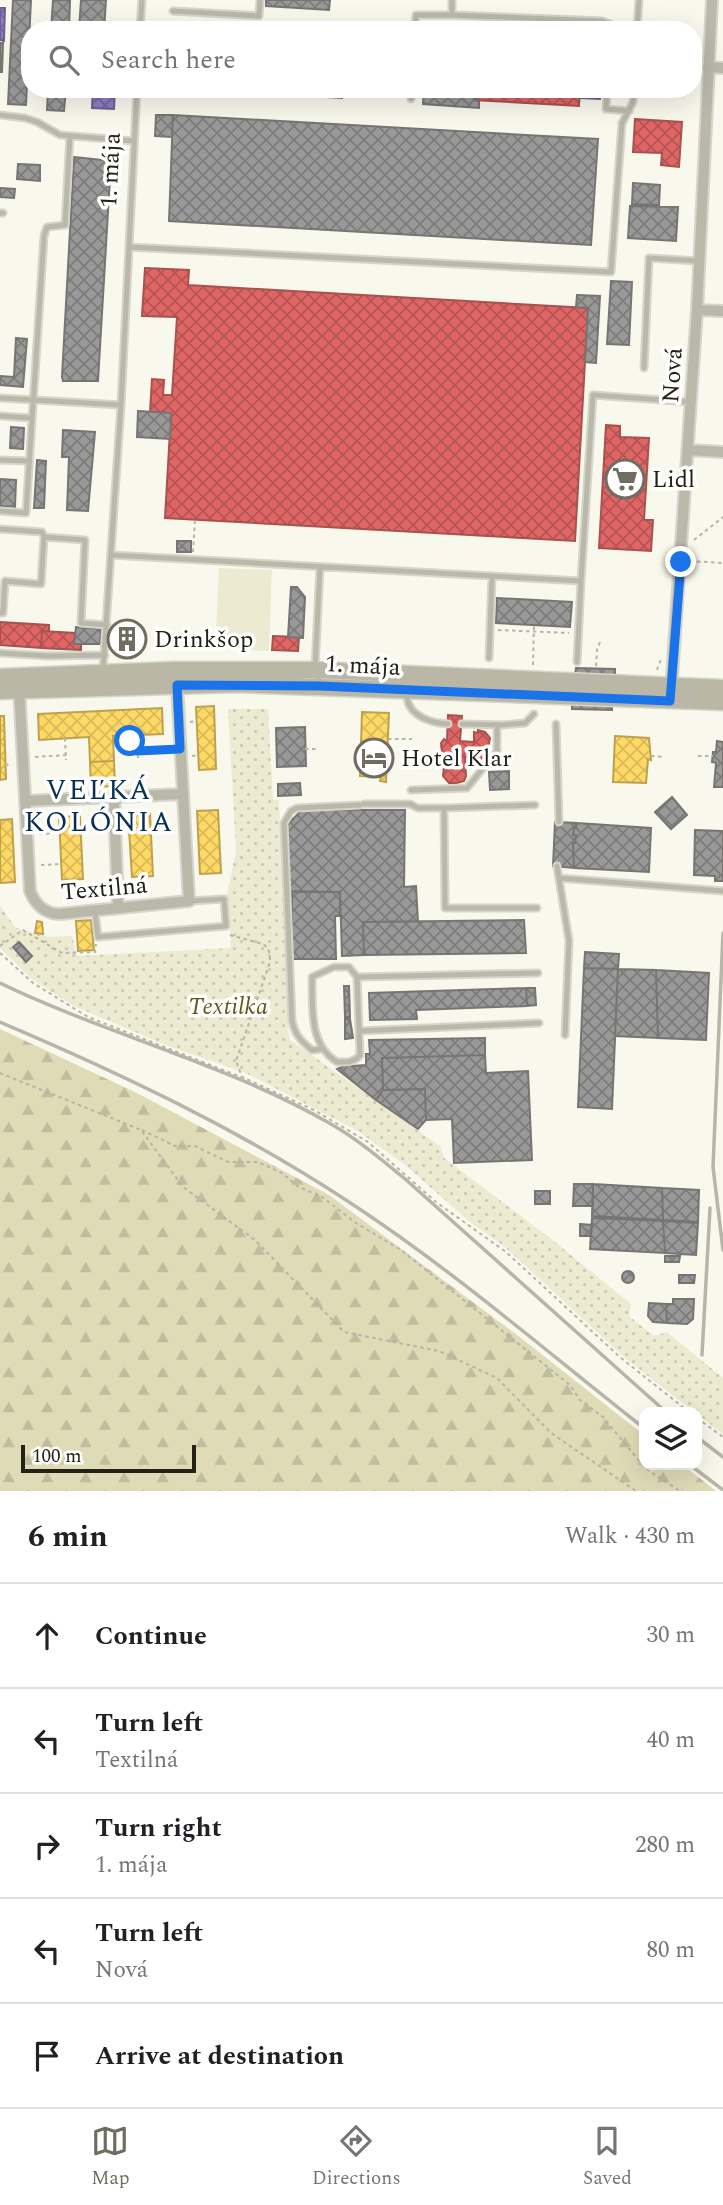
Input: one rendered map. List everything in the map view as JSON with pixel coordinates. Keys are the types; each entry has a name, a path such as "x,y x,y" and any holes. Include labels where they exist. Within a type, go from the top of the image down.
{"main road":[{"name":"1. mája","path":"0,691 19,685 102,672 221,669 409,690 671,693 723,688"},
{"name":"1. mája","path":"0,677 19,685 177,685 318,678"},
{"name":"1. mája","path":"671,693 723,702"}],"street":[{"name":"Nová","path":"671,693 697,310 712,0"},
{"path":"708,67 723,68"},
{"path":"697,310 723,311"},
{"path":"688,450 723,452"},
{"name":"Textilná","path":"19,685 30,891 35,902 53,914 189,901"},
{"path":"177,685 189,901"},
{"path":"26,801 182,794"},
{"path":"114,797 118,908"}],"lane":[{"path":"141,21 142,0"},
{"path":"173,11 259,16 260,0"},
{"path":"452,0 452,15"},
{"path":"638,21 639,0"},
{"path":"416,21 416,15 602,21"},
{"name":"1. mája","path":"102,672 121,405 136,98"},
{"path":"607,98 606,108 629,111"},
{"path":"129,247 611,272 622,123 634,98"},
{"path":"0,115 25,118 60,135 134,141"},
{"path":"0,511 26,513 44,236 47,226 65,225 70,136"},
{"path":"644,368 649,258 699,261"},
{"path":"577,662 593,395 691,402"},
{"path":"0,398 121,405"},
{"path":"0,416 32,418"},
{"path":"0,460 29,461"},
{"path":"0,529 42,532 44,537 41,584 5,582 3,613 0,612"},
{"path":"44,537 85,540 81,622 107,625"},
{"path":"110,555 581,581"},
{"path":"318,678 320,567"},
{"path":"489,658 492,576"},
{"path":"0,653 105,655"},
{"path":"409,690 423,718 433,723 448,724"},
{"path":"462,724 525,723 534,714"},
{"path":"556,723 559,822"},
{"path":"411,790 467,788 497,751 498,725"},
{"path":"322,1049 312,1050 301,1041 294,1032 292,1021 284,823 291,811 297,808 362,805 410,804 418,808 535,805"},
{"path":"444,808 445,908 537,908"},
{"path":"557,866 569,941 565,1035"},
{"path":"559,878 723,891"},
{"path":"95,912 98,937 226,926 224,899 189,901"},
{"path":"334,967 349,967 357,977 360,1055 356,1060 337,1062 322,1049 315,1030 312,977 334,967"},
{"path":"357,977 538,973"},
{"path":"359,1031 539,1023"}],"path":[{"path":"690,543 723,517"},
{"path":"193,560 195,520"},
{"path":"689,561 723,564"},
{"path":"533,666 534,625"},
{"path":"490,629 579,634"},
{"path":"596,668 600,642"},
{"path":"129,735 131,743 137,744"},
{"path":"137,735 138,758"},
{"path":"65,738 66,760"},
{"path":"388,739 412,739"},
{"path":"137,751 180,749"},
{"path":"305,749 319,749"},
{"path":"23,757 66,755"},
{"path":"651,756 665,757"},
{"path":"698,756 712,757"},
{"path":"222,927 229,935 263,944 270,954 269,965 236,1061 242,1077"},
{"path":"0,946 23,930 62,953 95,952 98,937"},
{"path":"0,953 33,983 88,1017 242,1077 314,1110 368,1142 436,1202 506,1252 621,1358 683,1407"},
{"path":"0,1073 175,1146 195,1146 228,1162 258,1162 282,1173 297,1186 322,1197 356,1223 401,1250 570,1385 580,1400 603,1417 645,1468 680,1491"},
{"path":"141,1130 183,1186 255,1240 344,1332 439,1350 497,1378 551,1433 636,1491"},
{"path":"702,1422 723,1437"}],"green space":[{"path":"219,568 272,570 269,651 215,648"},
{"name":"Textilka","path":"228,709 268,709 273,800 279,800 289,1039 440,1146 444,1158 550,1238 631,1304 629,1316 654,1336 667,1332 723,1378 723,1434 702,1418 702,1407 688,1407 626,1359 505,1247 470,1222 405,1165 358,1131 246,1073 168,1046 74,1006 33,980 0,948 0,906 16,928 48,937 72,936 77,956 231,948 227,895 236,850"},
{"path":"0,1029 137,1093 329,1195 521,1338 639,1431 639,1470 689,1470 716,1491 0,1491"}],"building: Homes":[{"path":"214,706 216,769 199,770 196,707"},
{"path":"162,708 163,734 113,736 114,761 90,762 89,737 39,740 38,714"},
{"name":"Hotel Klar","path":"362,712 389,713 386,782 380,781 381,777 360,776"},
{"path":"0,716 4,716 6,779 0,780"},
{"path":"615,736 649,738 651,760 648,759 646,783 613,782"},
{"path":"114,761 115,786 91,787 90,762"},
{"path":"218,810 221,873 200,874 197,811"},
{"path":"150,813 153,876 132,877 128,814"},
{"path":"80,816 83,879 62,880 59,817"},
{"path":"12,819 15,882 0,883 0,820"},
{"path":"91,920 94,950 78,951 76,921"},
{"path":"37,921 42,922 43,934 35,933"}],"building: Shops":[{"path":"474,98 579,98 579,106"},
{"path":"635,119 682,122 679,167 661,165 662,153 633,152"},
{"path":"145,268 189,270 188,285 588,308 575,541 165,518 171,413 150,412 152,379 164,380 163,395 172,395 177,317 142,316"},
{"name":"Lidl","path":"606,425 620,426 620,437 649,438 644,520 653,520 651,551 599,548"},
{"path":"0,622 49,625 49,631 42,631 41,648 0,645"},
{"path":"42,631 75,633 74,644 81,644 81,650 41,648"},
{"name":"Drinkšop","path":"117,631 138,632 137,648 117,646"},
{"path":"273,636 299,637 298,651 272,650"},
{"path":"448,715 462,716 460,741 474,742 474,732 478,733 478,730 485,732 490,738 490,751 486,757 465,757 466,776 464,781 457,783 449,783 443,776 445,756 442,754 441,743 444,739 447,741"}],"building: Offices":[{"path":"0,8 5,8 4,41 0,40"},
{"path":"93,98 115,98 114,109 92,108"}],"building: Industry":[{"path":"13,0 31,0 30,21 21,21 21,98 26,98 26,105 8,104"},
{"path":"53,0 70,0 69,21 52,21"},
{"path":"81,0 106,0 105,21 80,21"},
{"path":"266,0 330,0 329,10 266,6"},
{"path":"0,43 3,43 2,72 0,72"},
{"path":"48,98 65,98 64,111 47,110"},
{"path":"423,98 474,98 479,101 479,108 423,104"},
{"path":"156,115 173,115 172,137 155,136"},
{"path":"173,115 598,139 591,245 169,221"},
{"path":"74,157 111,161 98,381 63,381 62,377"},
{"path":"18,164 40,165 40,181 17,179"},
{"path":"633,183 660,185 659,205 632,204"},
{"path":"0,188 15,189 14,198 0,197"},
{"path":"630,206 678,207 676,241 628,238"},
{"path":"611,281 632,282 629,345 607,344"},
{"path":"577,295 600,296 596,363 585,362 588,308 576,307"},
{"path":"16,338 27,339 23,387 0,385 0,376 14,377"},
{"path":"138,411 171,413 170,439 137,437"},
{"path":"11,427 24,428 23,449 10,448"},
{"path":"63,430 95,432 88,511 67,510 69,457 62,457"},
{"path":"37,460 46,461 44,508 34,508"},
{"path":"0,479 16,480 15,507 0,506"},
{"path":"177,541 191,541 191,552 177,552"},
{"path":"291,587 297,587 305,597 303,638 288,637"},
{"path":"497,598 572,602 570,627 496,623"},
{"path":"76,627 101,629 100,644 74,644"},
{"path":"576,668 615,669 615,677 575,675"},
{"path":"572,702 612,704 612,710 572,709"},
{"path":"305,727 306,766 277,767 276,728"},
{"path":"717,741 723,742 723,787 714,787 716,763 712,762"},
{"path":"509,771 509,789 490,790 489,772"},
{"path":"300,783 301,795 278,796 278,784"},
{"path":"672,797 687,815 671,829 655,812"},
{"path":"302,810 405,810 404,887 416,886 418,922 363,922 364,955 342,956 340,892 287,891 287,825"},
{"path":"555,822 577,823 573,835 576,835 573,843 574,868 553,866"},
{"path":"577,823 651,828 649,872 574,868 573,843 576,835 573,835"},
{"path":"695,830 723,831 723,881 715,881 715,876 694,875"},
{"path":"292,892 340,892 340,915 335,916 336,959 292,959"},
{"path":"524,920 526,953 364,955 363,922"},
{"path":"19,942 32,956 26,962 13,947"},
{"path":"585,952 619,954 618,969 584,968"},
{"path":"584,968 618,969 612,1109 578,1107"},
{"path":"618,969 656,970 658,1038 615,1036"},
{"path":"656,970 709,973 706,1040 658,1038"},
{"path":"344,986 349,986 350,1017 345,1017"},
{"path":"526,988 535,988 536,1005 527,1006"},
{"path":"526,988 527,1006 416,1010 417,1019 370,1020 369,993"},
{"path":"345,1019 350,1019 353,1038 345,1039"},
{"path":"485,1038 485,1055 382,1058 383,1090 376,1100 337,1069 349,1064 366,1065 366,1054 370,1054 369,1040"},
{"path":"485,1055 486,1073 528,1071 532,1160 454,1163 452,1119 426,1120 425,1089 383,1090 382,1058"},
{"path":"425,1089 426,1120 418,1129 376,1100 383,1090"},
{"path":"574,1184 593,1184 593,1206 573,1206"},
{"path":"593,1184 662,1188 663,1220 592,1216"},
{"path":"662,1188 699,1190 698,1222 663,1220"},
{"path":"535,1191 550,1191 550,1204 535,1204"},
{"path":"592,1218 663,1221 665,1253 590,1249"},
{"path":"663,1221 698,1223 696,1255 665,1253"},
{"path":"580,1224 592,1225 591,1236 580,1236"},
{"path":"665,1256 680,1256 679,1262 665,1262"},
{"path":"628,1271 634,1277 628,1283 622,1277"},
{"path":"679,1275 695,1275 694,1283 679,1283"},
{"path":"673,1299 694,1299 693,1319 687,1324 667,1323 666,1304 673,1304"},
{"path":"649,1303 666,1304 667,1323 653,1322 648,1316"}],"railway":[{"path":"723,933 713,1167 723,1250"},
{"path":"0,983 83,1019 251,1084 341,1130 404,1178 660,1407"},
{"path":"0,1022 179,1104 308,1176 425,1255 639,1424"},
{"path":"702,1355 710,1208"},
{"path":"702,1441 723,1457"},
{"path":"697,1470 723,1490"}],"place":[{"name":"Lidl","path":"625,479"},
{"name":"Drinkšop","path":"127,639"},
{"name":"Hotel Klar","path":"374,758"}],"district":[{"name":"VEĽKÁ KOLÓNIA","path":"99,805"}],"route":[{"path":"130,741 137,744 137,751 180,749 177,685 320,686 670,701 681,562"}]}
